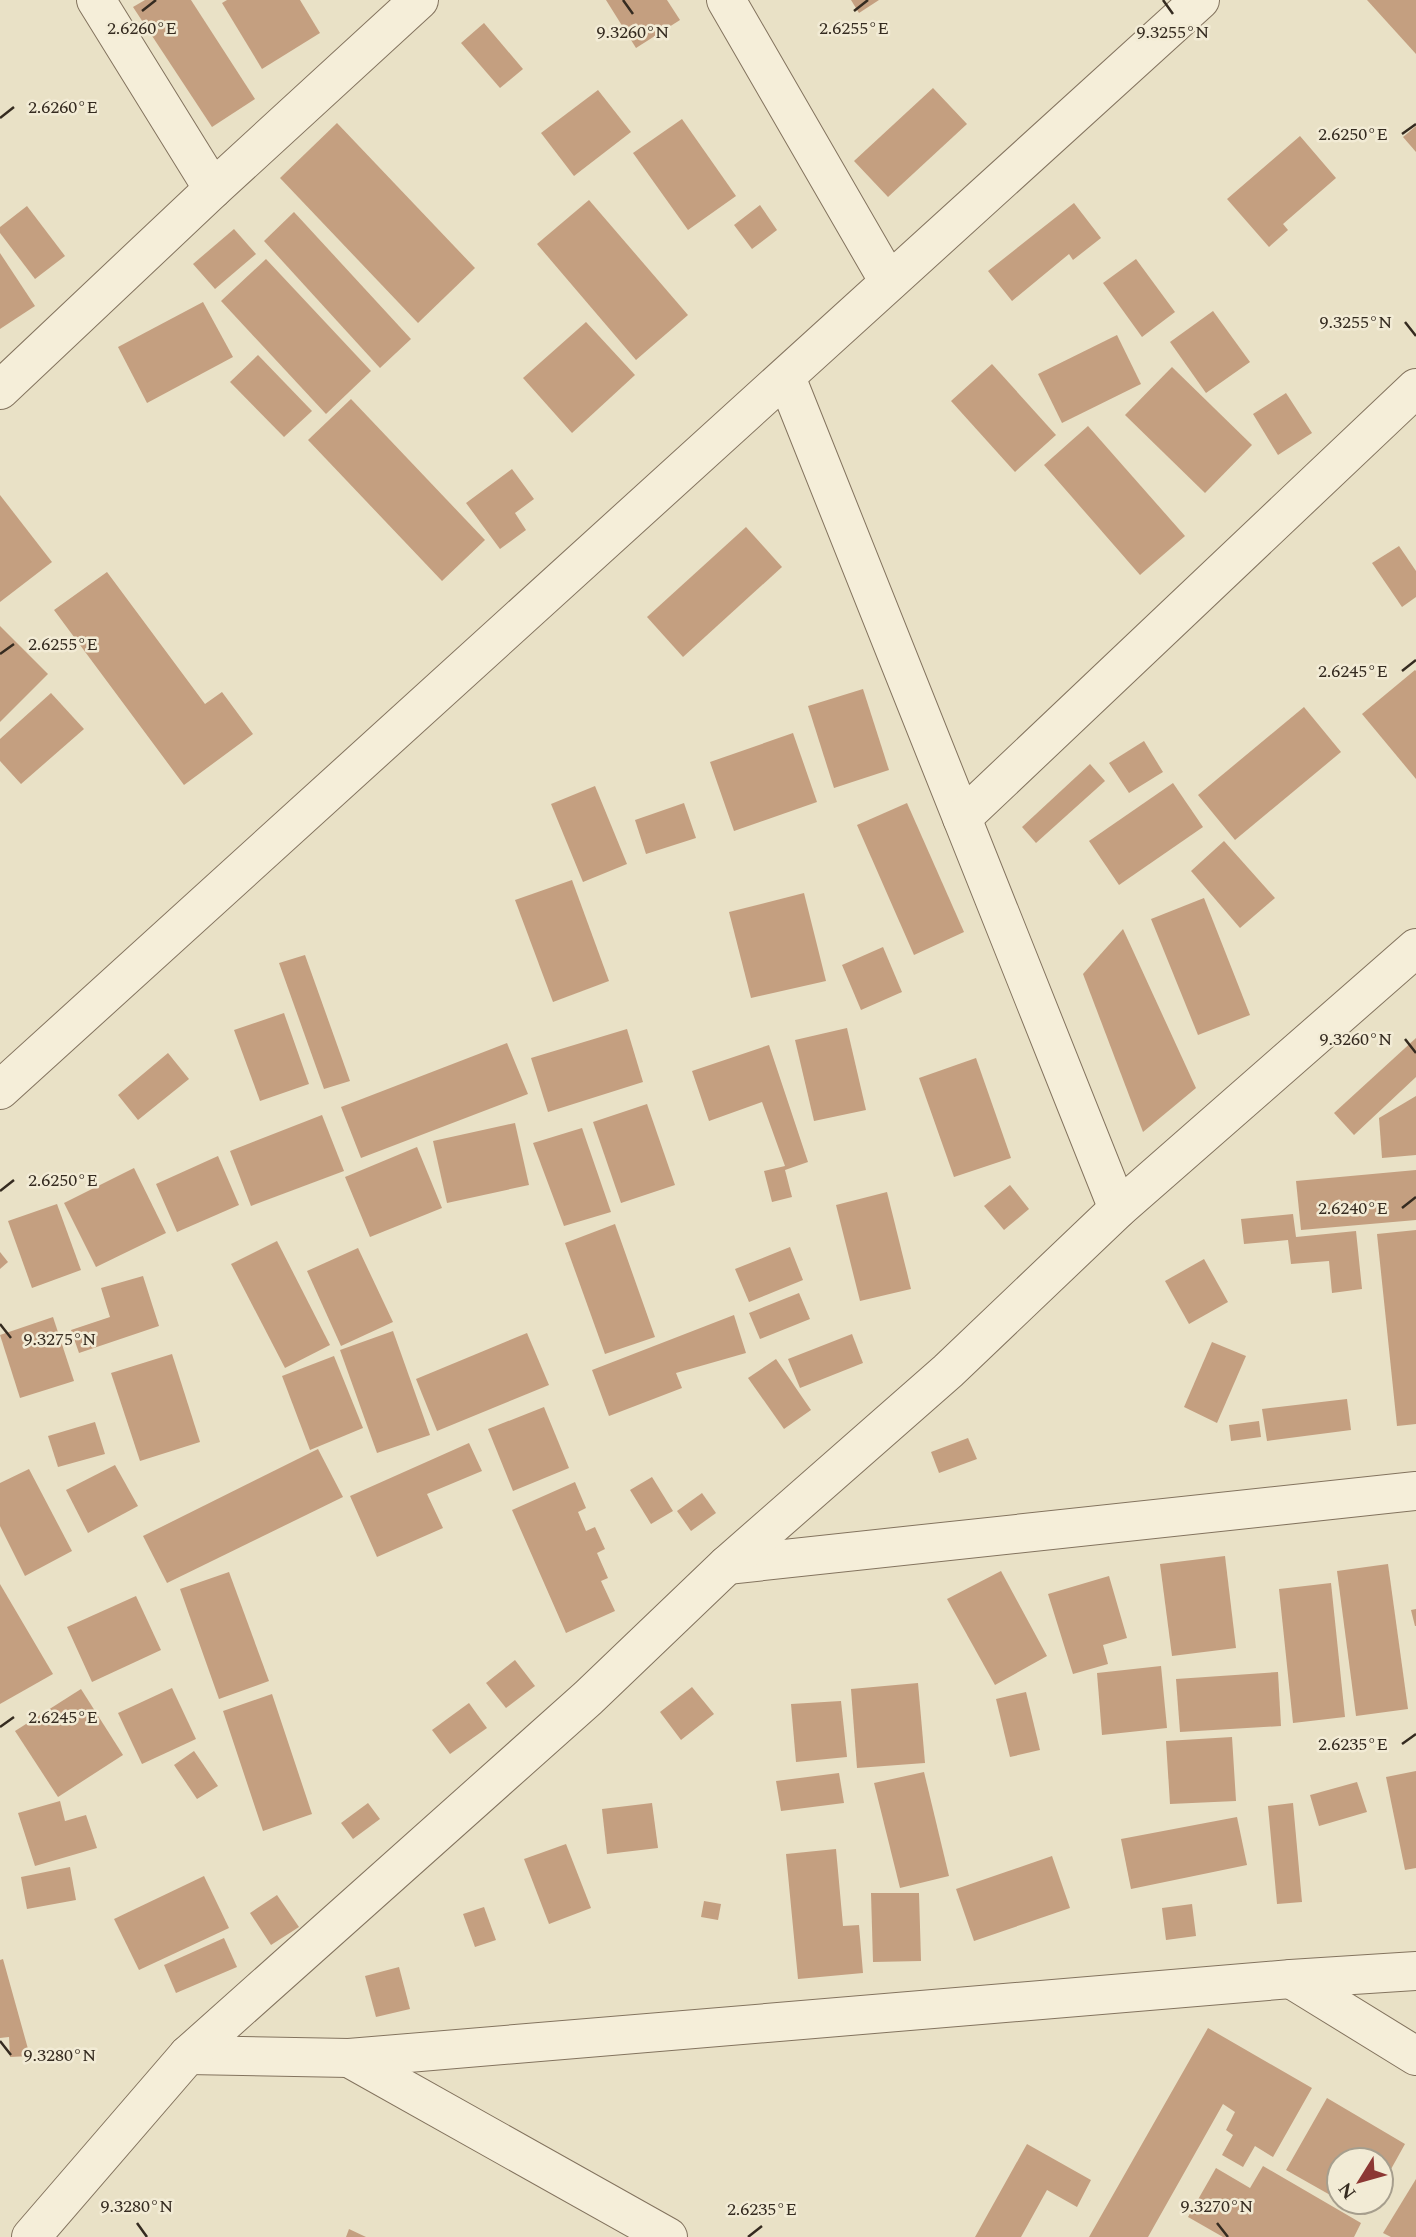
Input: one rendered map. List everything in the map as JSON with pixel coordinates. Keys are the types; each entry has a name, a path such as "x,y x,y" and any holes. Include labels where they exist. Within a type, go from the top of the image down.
{"street":[{"path":"96,0 213,189"},
{"path":"0,390 419,0"},
{"path":"726,0 890,282"},
{"path":"0,1090 1200,0"},
{"path":"786,377 1118,1209"},
{"path":"962,818 1416,388"},
{"path":"31,2237 188,2055 578,1707 727,1565 948,1371 1118,1209 1416,948"},
{"path":"1369,991 1416,986"},
{"path":"727,1565 1416,1491"},
{"path":"188,2055 349,2058 1291,1979 1416,1971"},
{"path":"1291,1979 1416,2056"},
{"path":"349,2058 668,2237"}],"building":[{"path":"145,0 191,0 255,99 212,127 133,7"},
{"path":"227,0 300,0 320,33 262,69 222,3"},
{"path":"606,0 667,0 680,20 636,48"},
{"path":"851,0 879,0 859,13"},
{"path":"1367,0 1416,0 1416,54"},
{"path":"484,23 523,69 500,88 461,43"},
{"path":"933,88 967,124 888,197 854,161"},
{"path":"598,90 631,132 574,176 541,133"},
{"path":"682,119 736,196 688,230 633,153"},
{"path":"337,123 475,268 418,323 280,178"},
{"path":"1416,126 1416,152 1403,137"},
{"path":"1300,136 1336,178 1283,224 1288,230 1269,247 1227,199"},
{"path":"589,200 688,315 636,360 537,244"},
{"path":"1074,203 1101,238 1073,260 1069,254 1012,301 988,271"},
{"path":"760,205 777,230 752,249 734,225"},
{"path":"27,206 65,256 35,279 0,233 0,227"},
{"path":"294,212 411,339 380,368 264,241"},
{"path":"234,229 256,254 215,289 193,264"},
{"path":"0,253 35,306 0,329"},
{"path":"266,259 371,371 326,414 221,301"},
{"path":"1136,259 1175,312 1142,337 1103,283"},
{"path":"203,302 233,357 147,403 118,347"},
{"path":"1213,311 1250,362 1206,393 1170,342"},
{"path":"586,322 635,375 572,433 523,378"},
{"path":"1117,335 1141,384 1062,423 1038,374"},
{"path":"258,355 312,411 284,437 230,382"},
{"path":"992,364 1056,435 1015,472 951,401"},
{"path":"1172,367 1252,445 1205,493 1125,415"},
{"path":"1286,393 1312,433 1278,455 1253,414"},
{"path":"351,399 485,540 442,581 308,440"},
{"path":"1088,426 1185,536 1140,575 1044,465"},
{"path":"512,469 534,499 515,513 526,530 500,549 466,503"},
{"path":"0,495 52,562 0,602"},
{"path":"746,527 782,567 683,657 647,617"},
{"path":"1399,546 1416,571 1416,597 1402,607 1372,563"},
{"path":"107,572 205,704 222,692 253,734 184,785 54,610"},
{"path":"0,626 48,674 0,722"},
{"path":"1416,671 1416,779 1362,714"},
{"path":"863,689 889,770 834,788 808,706"},
{"path":"51,693 84,729 21,784 0,761 0,739"},
{"path":"1304,707 1341,752 1235,840 1198,795"},
{"path":"793,733 817,802 734,831 710,762"},
{"path":"1144,741 1163,772 1129,793 1109,763"},
{"path":"1090,764 1105,781 1036,843 1022,827"},
{"path":"1173,783 1203,827 1119,885 1089,841"},
{"path":"595,786 627,864 583,882 551,804"},
{"path":"684,803 696,838 646,854 635,820"},
{"path":"907,803 964,932 914,955 857,825"},
{"path":"1224,841 1275,898 1240,928 1191,871"},
{"path":"572,880 609,981 553,1002 515,900"},
{"path":"804,893 826,981 751,998 729,912"},
{"path":"1204,898 1250,1015 1198,1035 1151,919"},
{"path":"1123,929 1196,1088 1143,1132 1083,974"},
{"path":"883,947 902,992 861,1010 842,965"},
{"path":"305,955 350,1081 324,1089 279,963"},
{"path":"284,1013 309,1084 260,1101 234,1030"},
{"path":"847,1028 866,1110 814,1121 795,1040"},
{"path":"627,1029 643,1082 548,1112 531,1058"},
{"path":"1416,1038 1416,1077 1354,1135 1334,1113"},
{"path":"507,1043 528,1094 361,1158 341,1107"},
{"path":"769,1045 808,1162 785,1170 792,1197 772,1202 764,1171 785,1166 762,1102 709,1121 692,1071"},
{"path":"168,1053 189,1079 138,1120 118,1095"},
{"path":"976,1058 1011,1158 954,1177 919,1078"},
{"path":"1416,1096 1416,1155 1382,1158 1379,1118"},
{"path":"647,1104 675,1185 621,1203 593,1122"},
{"path":"322,1115 344,1171 251,1206 230,1151"},
{"path":"515,1123 529,1185 447,1203 433,1141"},
{"path":"582,1128 611,1212 564,1226 533,1143"},
{"path":"417,1147 442,1208 370,1237 345,1177"},
{"path":"218,1156 239,1205 177,1232 156,1184"},
{"path":"134,1168 166,1233 96,1267 64,1203"},
{"path":"1416,1170 1416,1220 1301,1230 1296,1181"},
{"path":"1010,1185 1029,1209 1004,1230 984,1206"},
{"path":"887,1192 911,1289 860,1301 836,1205"},
{"path":"57,1204 81,1270 32,1288 8,1221"},
{"path":"1293,1214 1296,1237 1356,1231 1362,1289 1332,1293 1329,1261 1291,1264 1288,1240 1244,1244 1241,1219"},
{"path":"615,1224 655,1337 605,1354 565,1243"},
{"path":"1416,1230 1416,1424 1397,1426 1377,1234"},
{"path":"277,1241 330,1345 285,1368 231,1264"},
{"path":"790,1247 803,1280 749,1302 735,1269"},
{"path":"358,1248 393,1322 341,1346 307,1271"},
{"path":"0,1252 8,1262 0,1269"},
{"path":"1204,1259 1228,1302 1189,1324 1165,1281"},
{"path":"143,1276 159,1326 79,1353 71,1330 110,1317 101,1288"},
{"path":"799,1293 810,1319 760,1339 749,1313"},
{"path":"734,1315 746,1353 676,1373 682,1388 609,1416 592,1370"},
{"path":"53,1317 74,1381 20,1398 0,1335"},
{"path":"393,1331 430,1435 377,1453 340,1350"},
{"path":"527,1333 549,1385 437,1431 416,1379"},
{"path":"852,1334 863,1363 800,1388 788,1359"},
{"path":"1212,1342 1246,1356 1217,1423 1184,1407"},
{"path":"172,1354 200,1442 140,1461 111,1373"},
{"path":"334,1356 363,1428 310,1450 282,1376"},
{"path":"776,1359 811,1410 784,1429 748,1378"},
{"path":"1347,1399 1351,1430 1267,1441 1262,1409"},
{"path":"544,1407 569,1468 513,1491 488,1429"},
{"path":"1259,1421 1261,1437 1231,1441 1229,1425"},
{"path":"95,1422 105,1454 58,1467 48,1436"},
{"path":"968,1438 977,1459 939,1473 931,1452"},
{"path":"469,1443 482,1471 427,1494 443,1528 377,1557 350,1496"},
{"path":"318,1449 343,1497 167,1583 143,1536"},
{"path":"115,1465 138,1506 88,1533 66,1490"},
{"path":"29,1469 72,1551 25,1576 0,1526 0,1483"},
{"path":"652,1477 673,1511 651,1524 630,1490"},
{"path":"575,1482 586,1508 578,1512 586,1531 595,1527 605,1549 597,1553 608,1578 601,1581 615,1611 566,1633 512,1510"},
{"path":"702,1493 716,1513 691,1531 677,1511"},
{"path":"1225,1556 1236,1648 1172,1656 1160,1564"},
{"path":"1388,1564 1408,1709 1356,1716 1337,1571"},
{"path":"1001,1571 1047,1656 995,1685 947,1599"},
{"path":"229,1572 269,1681 219,1699 180,1589"},
{"path":"1109,1576 1127,1638 1103,1645 1108,1664 1073,1674 1048,1594"},
{"path":"1331,1583 1345,1717 1293,1723 1279,1589"},
{"path":"0,1584 53,1674 0,1704"},
{"path":"136,1596 161,1650 92,1682 67,1627"},
{"path":"1416,1609 1416,1626 1415,1626 1411,1610"},
{"path":"515,1660 535,1686 506,1708 486,1683"},
{"path":"1161,1666 1167,1728 1102,1735 1097,1673"},
{"path":"1278,1672 1281,1726 1180,1732 1176,1679"},
{"path":"918,1683 925,1763 857,1768 851,1689"},
{"path":"692,1687 714,1714 681,1740 660,1712"},
{"path":"172,1688 196,1739 142,1764 118,1713"},
{"path":"81,1689 123,1755 58,1797 15,1731"},
{"path":"1026,1692 1040,1750 1010,1757 996,1699"},
{"path":"272,1694 312,1814 263,1831 223,1711"},
{"path":"841,1701 847,1757 796,1762 791,1704"},
{"path":"469,1703 487,1728 450,1754 432,1730"},
{"path":"1232,1737 1236,1801 1170,1804 1166,1741"},
{"path":"194,1751 218,1786 197,1799 174,1765"},
{"path":"1416,1771 1416,1868 1405,1870 1386,1777"},
{"path":"924,1772 949,1876 900,1888 874,1783"},
{"path":"839,1773 844,1803 781,1811 776,1781"},
{"path":"1357,1782 1367,1812 1319,1826 1310,1795"},
{"path":"60,1801 65,1821 86,1815 97,1848 35,1866 18,1813"},
{"path":"368,1803 380,1819 353,1839 341,1823"},
{"path":"652,1803 658,1848 607,1854 602,1809"},
{"path":"1293,1803 1302,1902 1277,1904 1268,1806"},
{"path":"1237,1817 1247,1865 1131,1889 1121,1839"},
{"path":"566,1844 591,1908 549,1924 524,1859"},
{"path":"836,1849 843,1926 859,1925 863,1973 798,1979 786,1854"},
{"path":"1052,1856 1070,1908 974,1941 956,1889"},
{"path":"70,1867 76,1900 27,1909 21,1877"},
{"path":"204,1876 229,1928 139,1970 114,1919"},
{"path":"871,1893 919,1893 921,1961 873,1962"},
{"path":"277,1895 299,1927 271,1945 250,1913"},
{"path":"704,1901 721,1904 718,1920 701,1917"},
{"path":"1192,1904 1196,1936 1166,1940 1162,1908"},
{"path":"484,1907 496,1940 475,1947 463,1914"},
{"path":"224,1938 237,1967 176,1993 164,1965"},
{"path":"3,1959 30,2056 10,2057 9,2037 0,2038 0,1960"},
{"path":"399,1967 410,2009 376,2017 365,1976"},
{"path":"1208,2028 1312,2088 1273,2157 1255,2146 1243,2167 1222,2155 1233,2135 1226,2130 1235,2112 1223,2104 1148,2237 1089,2237"},
{"path":"1327,2098 1405,2144 1395,2162 1395,2146 1325,2146 1325,2192 1286,2170"},
{"path":"1027,2144 1091,2180 1077,2207 1047,2190 1021,2237 975,2237"},
{"path":"1263,2166 1325,2202 1325,2216 1349,2216 1361,2223 1354,2237 1223,2237 1188,2217 1216,2168 1250,2188"},
{"path":"1416,2179 1416,2237 1391,2237 1383,2233"},
{"path":"349,2229 366,2237 346,2237"}]}
